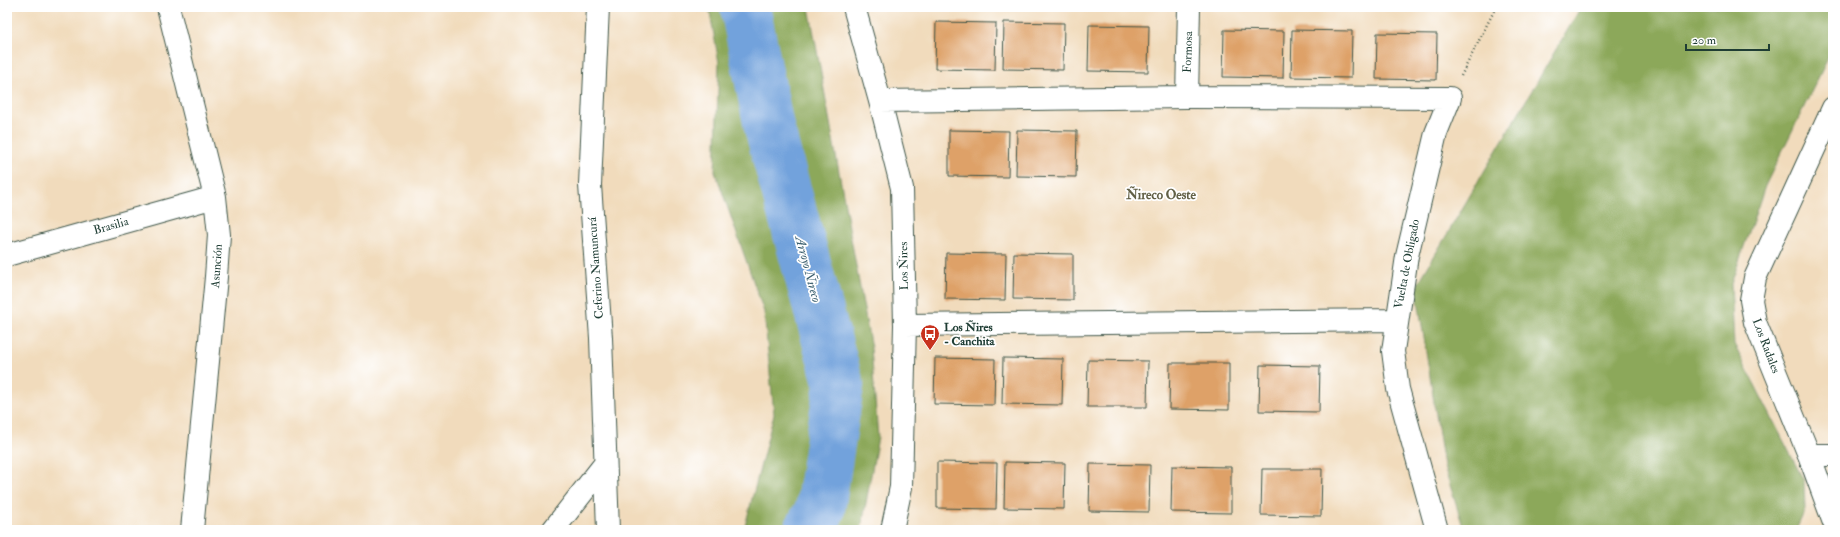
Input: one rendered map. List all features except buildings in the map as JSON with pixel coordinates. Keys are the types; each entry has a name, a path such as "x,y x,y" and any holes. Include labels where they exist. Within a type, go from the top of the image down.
{"street":[{"name":"Asunción","path":"168,7 215,197 218,235 216,276 192,530"},
{"name":"Ceferino Namuncurá","path":"598,7 590,185 601,338 604,465 608,530"},
{"name":"Los Ñires","path":"854,7 902,188 906,325 901,487 892,530"},
{"name":"Formosa","path":"1187,97 1189,7"},
{"path":"880,101 1187,97 1450,98"},
{"name":"Vuelta de Obligado","path":"1437,530 1398,389 1393,352 1396,320 1407,256 1436,133 1450,98"},
{"name":"Los Radales","path":"1833,108 1755,278 1751,300 1755,322 1809,455 1833,520"},
{"name":"Brasilia","path":"7,255 215,197"},
{"path":"906,325 1396,320"},
{"path":"1809,455 1833,455"},
{"path":"554,530 604,465"}],"path":[{"path":"1450,98 1496,7"}],"green space":[{"path":"709,7 809,7 871,348 878,437 861,530 744,530 774,414 764,312 715,171 719,63"},
{"path":"1581,7 1833,7 1833,48 1765,186 1731,284 1734,344 1804,481 1805,510 1796,530 1464,530 1444,466 1416,287"}],"waterway":[{"name":"Arroyo Ñireco","path":"745,7 769,127 839,385 820,510 809,530"}],"place":[{"name":"Los Ñires - Canchita","path":"930,351"}],"district":[{"name":"Ñireco Oeste","path":"1161,195"}]}
